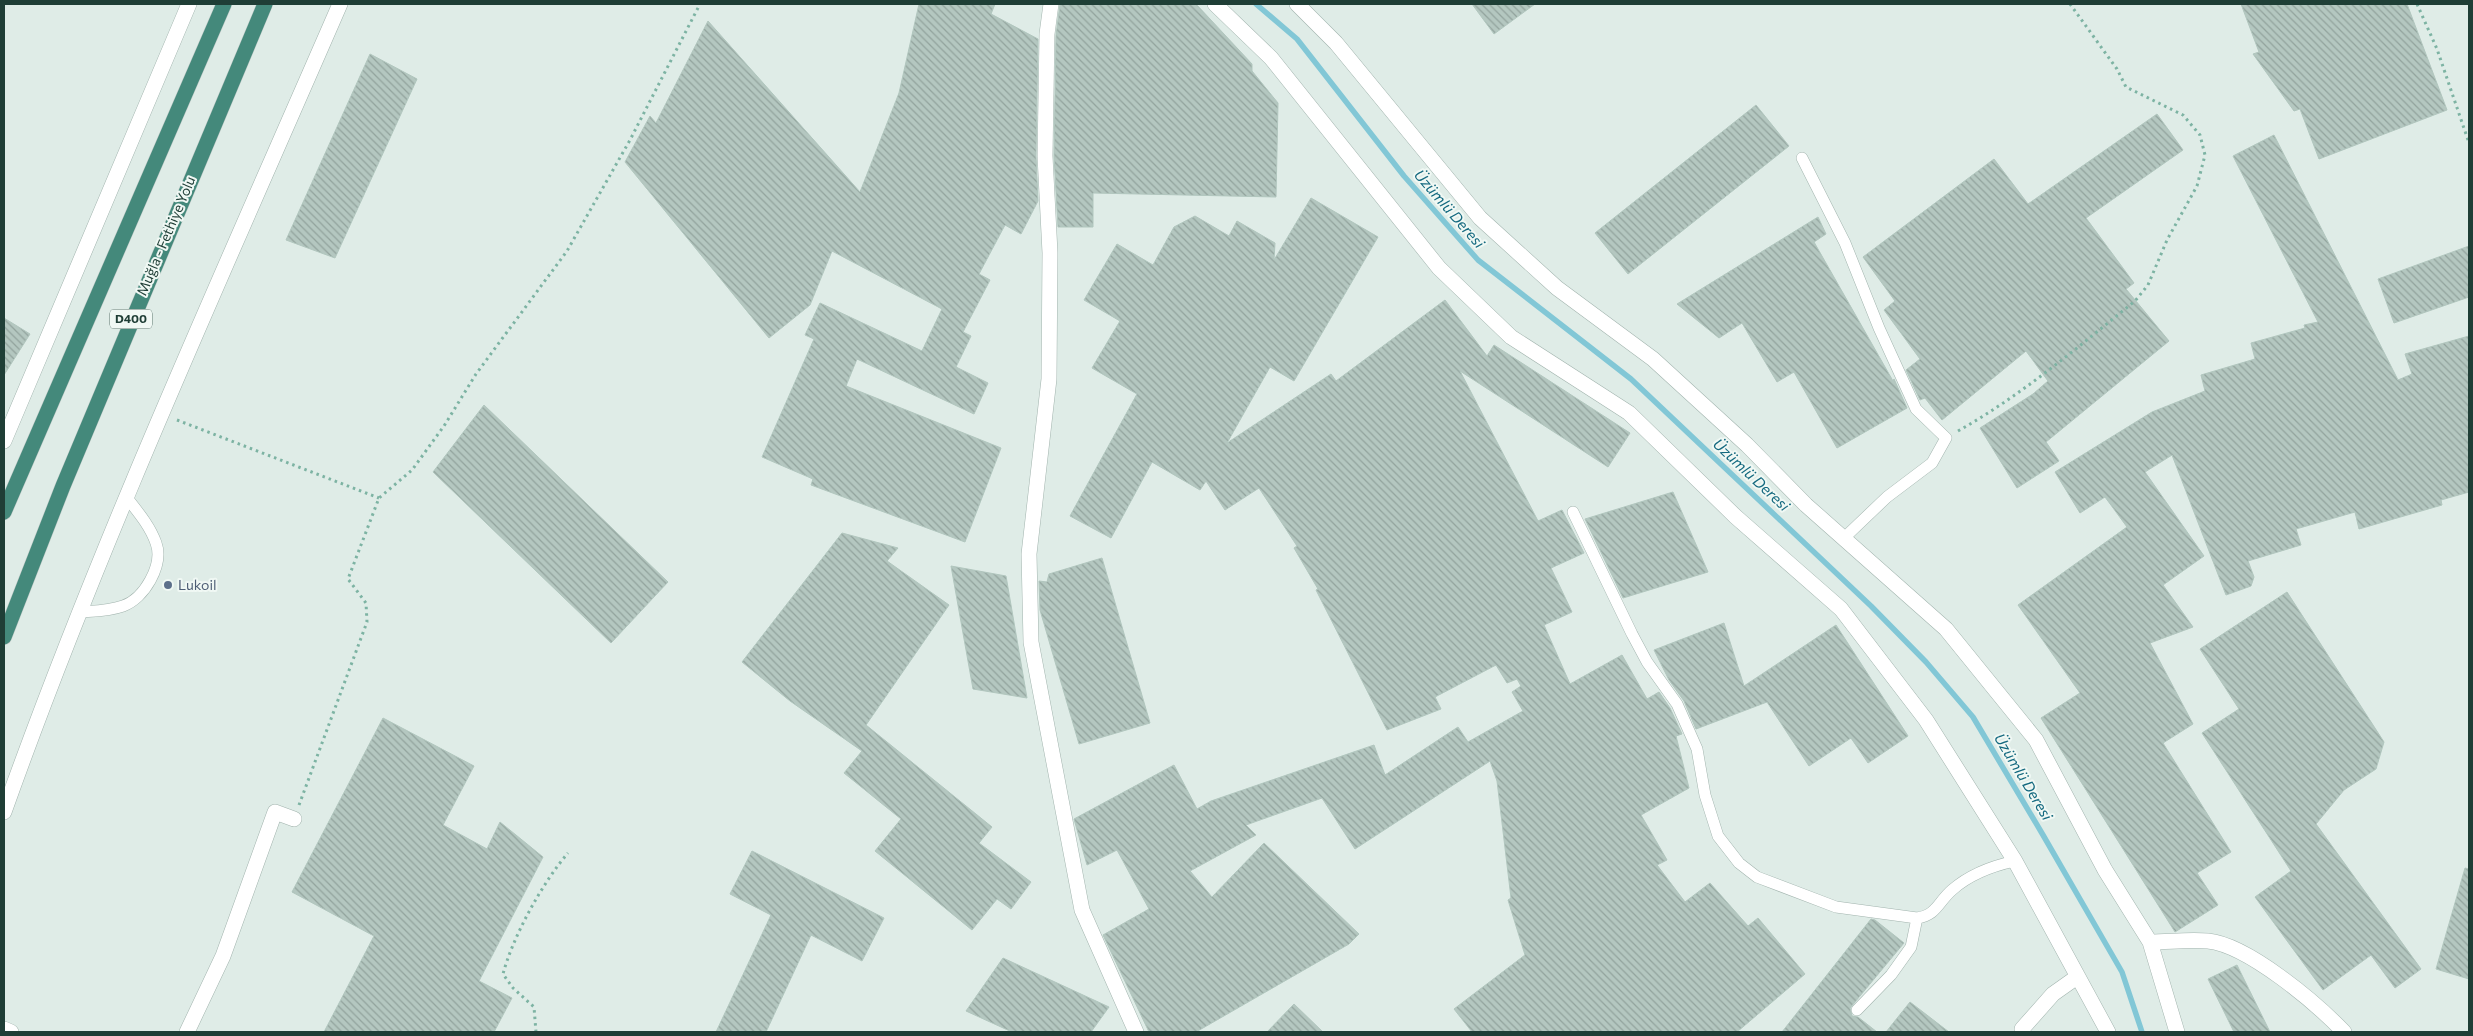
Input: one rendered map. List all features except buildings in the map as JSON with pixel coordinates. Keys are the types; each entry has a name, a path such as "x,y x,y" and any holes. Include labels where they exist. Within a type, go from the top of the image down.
{"highway":[{"name":"D400","path":"4,512 224,4"},
{"name":"Muğla - Fethiye Yolu","path":"4,637 63,486 264,4"}],"street":[{"path":"4,441 188,4"},
{"path":"4,812 32,733 161,414 340,4"},
{"path":"1051,4 1047,34 1045,156 1050,252 1049,379 1029,554 1031,642 1082,910 1136,1032"},
{"path":"1215,4 1271,58 1446,274 1511,337 1629,413 1736,517 1841,609 1926,720 2015,861 2108,1032"},
{"path":"1297,4 1336,43 1480,218 1557,288 1653,359 1747,445 1806,505 1946,629 2030,733 2105,870 2150,942 2177,1032"},
{"path":"187,1032 223,956 275,812 294,819"},
{"path":"2150,942 2208,941 2236,949 2263,965 2332,1019 2344,1032"},
{"path":"2022,1029 2053,994 2077,977"},
{"path":"4,1029 11,1032"}],"lane":[{"path":"1802,158 1845,243 1879,328 1916,409 1946,438 1932,463 1886,497 1843,539"},
{"path":"81,612 108,611 125,606 146,588 156,566 157,545 146,524 127,498"},
{"path":"1573,512 1647,662 1676,704 1697,749 1705,795 1718,836 1739,863 1757,877 1836,907 1917,918 1928,916 1952,890 1986,868 2015,861"},
{"path":"1857,1010 1891,975 1911,947 1917,918"}],"path":[{"path":"294,819 366,622 366,603 348,579 379,498 412,470 444,426 476,374 567,251 630,140 700,4"},
{"path":"1946,438 1986,415 2035,381 2135,301 2148,285 2167,240 2197,186 2205,155 2200,136 2183,115 2126,87 2117,69 2070,4"},
{"path":"2417,4 2437,49 2469,143"},
{"path":"161,414 379,498"},
{"path":"536,1032 534,1007 513,988 504,974 521,930 555,868 568,853"}],"waterway":[{"name":"Üzümlü Deresi","path":"1256,4 1297,39 1404,176 1478,260 1631,379 1871,606 1926,662 1973,717 2043,835 2122,972 2142,1032"}],"place":[{"name":"Lukoil","path":"168,585"}]}
